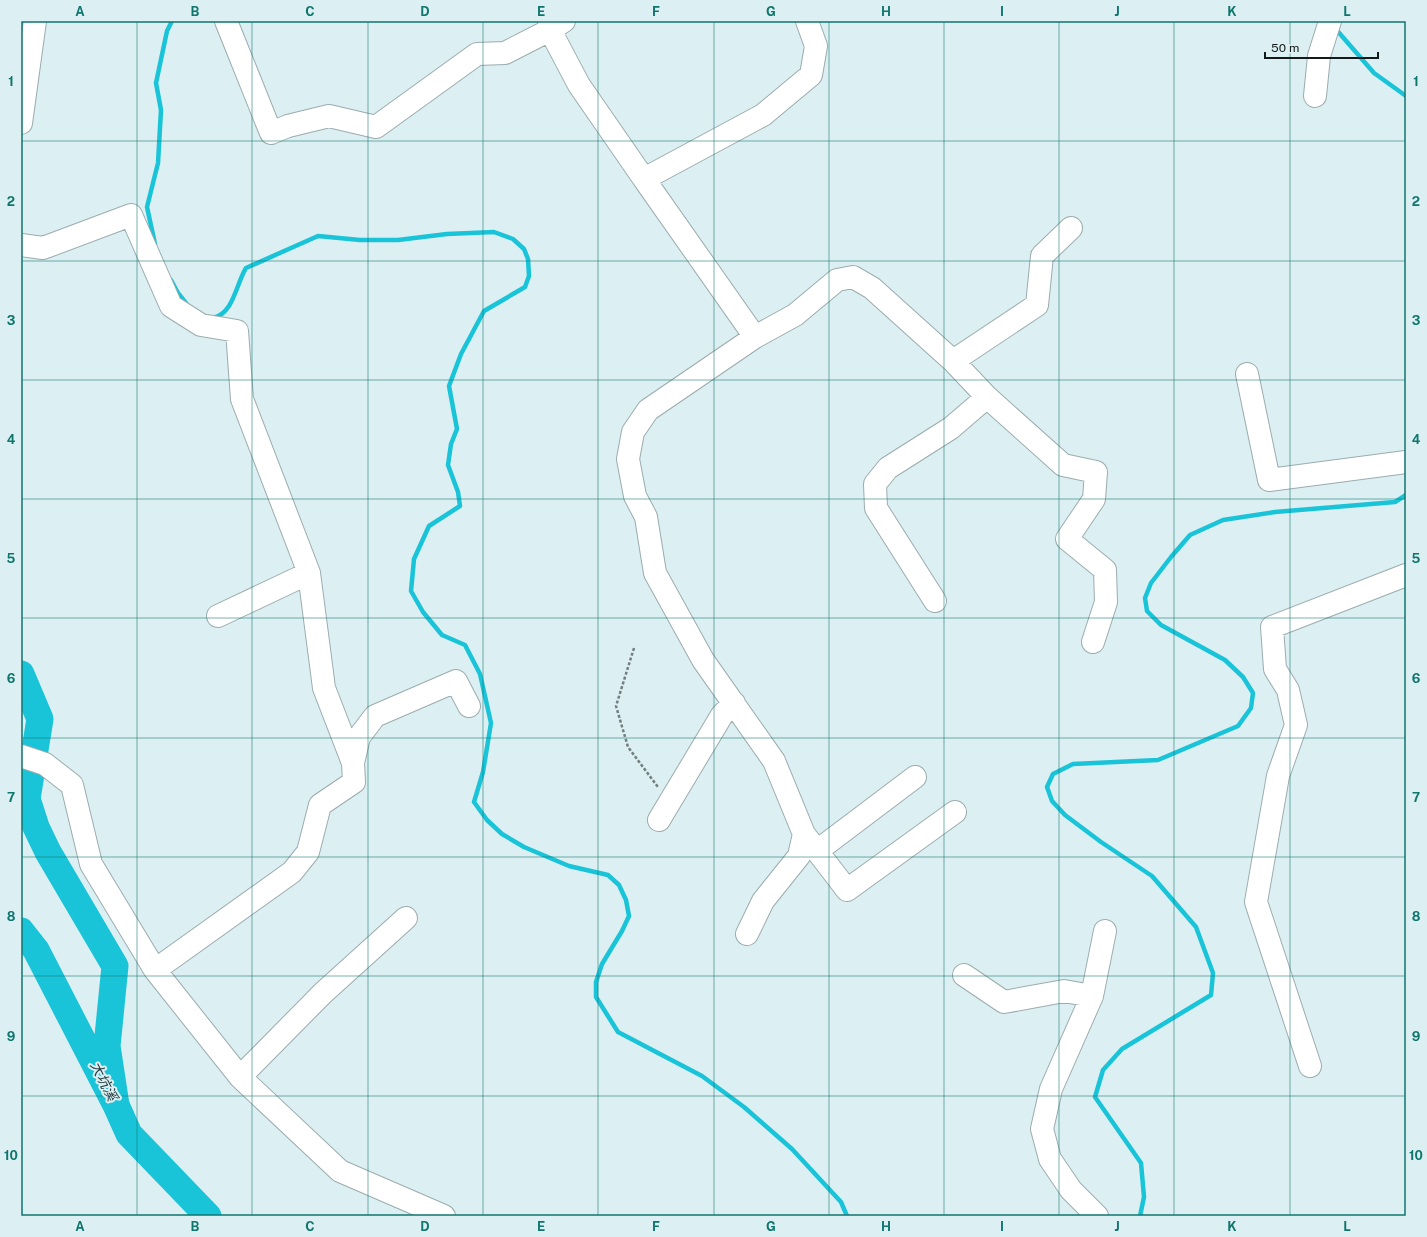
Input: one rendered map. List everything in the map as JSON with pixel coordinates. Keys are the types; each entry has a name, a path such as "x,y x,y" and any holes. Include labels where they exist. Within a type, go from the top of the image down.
{"street":[{"path":"21,123 35,21"},
{"path":"226,21 271,133 288,126 329,116 376,127 477,54 505,53 554,24 579,85 755,337"},
{"path":"644,179 763,115 811,75 816,46 807,21"},
{"path":"1315,96 1319,56 1328,28"},
{"path":"21,245 43,248 131,215 171,306 201,325 237,331 242,400 309,573 324,688 353,763"},
{"path":"953,361 1037,305 1042,256 1071,228"},
{"path":"955,812 847,890 804,834 774,761 703,660 655,573 646,516 635,496 628,459 633,432 648,410 755,337 795,316 837,280 853,277 872,288 953,361 987,397 1063,465 1096,472 1094,499 1067,539 1105,570 1106,602 1093,642"},
{"path":"1247,374 1269,480 1406,462"},
{"path":"935,601 876,508 875,484 888,468 951,428 987,397"},
{"path":"218,616 309,573"},
{"path":"1310,1066 1256,902 1278,776 1296,725 1288,690 1275,669 1272,627 1406,576"},
{"path":"155,970 292,872 308,852 320,805 354,782 353,763 359,737 375,716 456,681 469,706"},
{"path":"659,820 722,715 734,703"},
{"path":"21,756 45,764 72,785 91,864 155,970 240,1077 340,1171 444,1216"},
{"path":"817,851 915,777"},
{"path":"747,934 763,901 799,856 804,834"},
{"path":"240,1077 323,994 406,918"},
{"path":"1097,1216 1071,1190 1050,1159 1042,1129 1051,1089 1092,996 1105,931"},
{"path":"964,975 1004,1002 1064,991 1092,996"}],"path":[{"path":"634,648 616,706 628,747 658,787 673,797"}],"waterway":[{"path":"155,244 147,207 158,163 161,110 156,83 167,31 172,21"},
{"path":"1334,27 1374,73 1406,96"},
{"path":"213,318 220,315 230,304 246,268 318,236 360,240 398,240 447,234 494,232 513,239 524,249 528,259 529,276 525,287 484,311 461,354 449,386 457,429 451,444 448,465 458,492 460,506 429,526 414,559 411,591 423,612 442,635 465,645 480,674 491,723 483,772 474,802 487,820 502,834 524,847 569,866 608,875 619,885 626,900 629,916 622,931 602,964 596,982 596,997 618,1032 702,1076 744,1107 792,1149 841,1202 847,1216"},
{"path":"171,280 178,293 189,307"},
{"path":"1140,1216 1144,1197 1141,1163 1095,1097 1103,1070 1122,1049 1211,995 1213,973 1196,927 1152,876 1101,842 1065,815 1052,801 1047,787 1053,774 1073,764 1158,760 1238,726 1251,708 1253,693 1243,677 1225,660 1161,625 1147,611 1145,598 1151,583 1190,535 1223,520 1275,512 1395,502 1406,495"},
{"path":"21,674 40,719 27,799 36,827 48,852 115,966 107,1046 116,1105"},
{"name":"大坑溪","path":"21,931 36,950 116,1105 129,1134 208,1216"}]}
